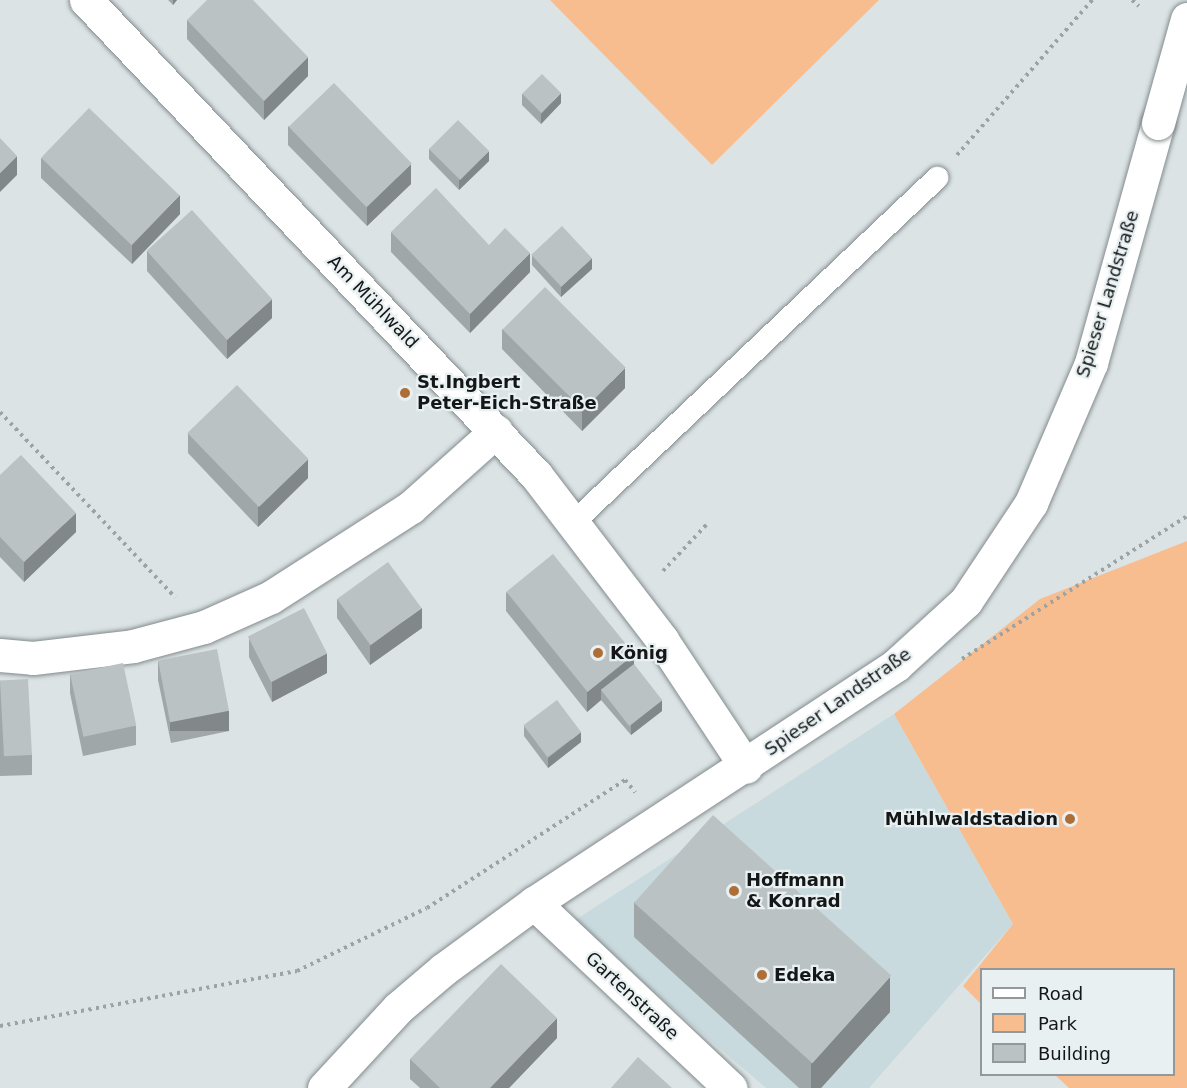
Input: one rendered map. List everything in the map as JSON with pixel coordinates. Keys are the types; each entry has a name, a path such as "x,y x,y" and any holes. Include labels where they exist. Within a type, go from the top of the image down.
{"street":[{"name":"Am Mühlwald","path":"86,0 496,431 573,523 662,640 746,767"},
{"name":"Spieser Landstraße","path":"324,1088 398,1008 534,903 661,823 896,665 966,601 1031,503 1091,363 1187,19"},
{"path":"0,655 33,658 133,646 204,627 271,597 340,557 411,507 496,431"},
{"name":"Gartenstraße","path":"534,903 730,1088"}],"lane":[{"path":"573,523 937,178"}],"path":[{"path":"937,178 1092,0"},
{"path":"1132,0 1139,6"},
{"path":"0,412 204,627"},
{"path":"959,661 1187,516"},
{"path":"663,571 707,524"},
{"path":"0,1026 297,971 427,908 625,780 661,823"}],"shaded area":[{"path":"894,714 1013,924 869,1088 766,1088 572,922"}],"green space":[{"path":"550,0 879,0 712,165"},
{"name":"Mühlwaldstadion","path":"1187,541 1187,1088 1069,1088 1056,1076 1175,1076 1175,968 980,968 980,1003 963,986 1013,924 894,714 1040,599"}],"building":[{"path":"207,0 253,0 308,57 264,101 187,20"},
{"path":"542,74 561,93 541,113 522,94"},
{"path":"334,83 412,164 366,207 289,127"},
{"path":"89,108 180,196 132,245 41,158"},
{"path":"458,120 489,151 460,180 429,149"},
{"path":"0,138 17,156 0,173"},
{"path":"436,188 489,245 505,228 530,253 470,314 391,232"},
{"path":"192,210 272,299 227,340 147,251"},
{"path":"562,226 592,258 561,287 531,255"},
{"path":"545,287 626,368 583,410 503,329"},
{"path":"237,385 309,459 259,507 187,433"},
{"path":"21,455 76,513 24,562 0,537 0,475"},
{"path":"553,554 634,654 588,692 506,592"},
{"path":"388,562 422,608 371,645 337,599"},
{"path":"304,608 327,653 271,682 248,637"},
{"path":"217,649 229,711 170,722 158,660"},
{"path":"123,663 136,726 83,737 70,674"},
{"path":"634,664 662,700 629,726 601,690"},
{"path":"28,679 32,755 4,756 0,680"},
{"path":"557,700 581,732 548,757 523,725"},
{"name":"Edeka","path":"713,815 891,976 812,1063 634,903"},
{"path":"501,964 557,1018 490,1088 440,1088 410,1059"},
{"path":"638,1057 672,1088 611,1088"}],"place":[{"name":"St.Ingbert Peter-Eich-Straße","path":"405,393"},
{"name":"König","path":"598,653"},
{"name":"Mühlwaldstadion","path":"1070,819"},
{"name":"Hoffmann & Konrad","path":"734,891"},
{"name":"Edeka","path":"762,975"}]}
